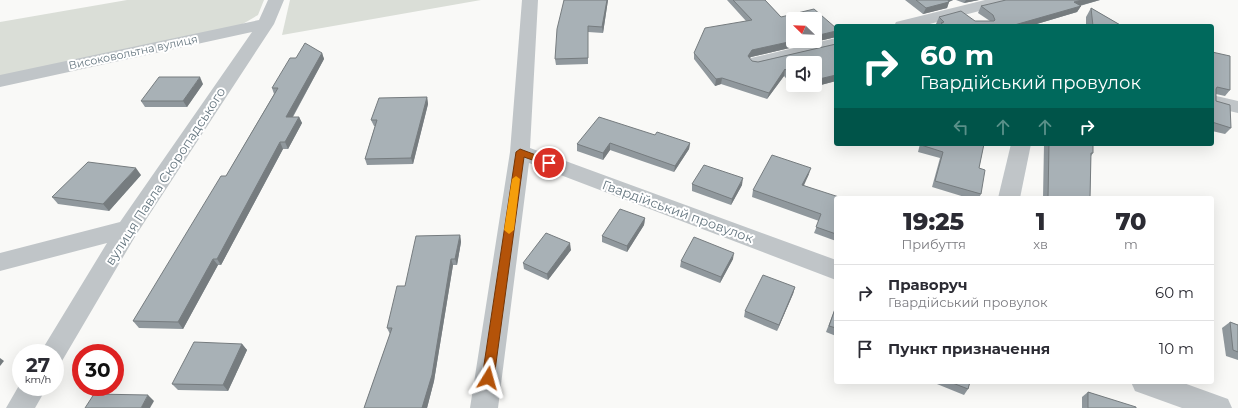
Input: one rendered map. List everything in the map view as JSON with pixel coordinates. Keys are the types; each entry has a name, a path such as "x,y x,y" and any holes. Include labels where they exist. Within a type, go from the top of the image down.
{"street":[{"name":"вулиця Павла Скоропадського","path":"58,344 128,229 266,24 276,0"},
{"path":"484,408 520,152 530,0"},
{"path":"946,0 978,22"},
{"path":"910,24 1004,0"},
{"name":"Високовольтна вулиця","path":"0,81 266,24"},
{"path":"757,62 834,43"},
{"path":"1214,101 1238,106"},
{"path":"1009,196 1021,146"},
{"name":"Гвардійський провулок","path":"520,152 834,269"},
{"path":"0,262 128,229"},
{"path":"1151,384 1218,408"},
{"path":"20,408 27,396"}],"shaded area":[{"path":"127,0 264,0 258,15 241,25 0,76 0,22"},
{"path":"290,0 481,0 282,35"}],"building":[{"path":"564,0 607,0 602,27 588,26 588,58 555,59 557,29"},
{"path":"733,0 765,0 781,17 786,16 786,43 752,50 748,56 752,61 758,62 834,44 834,75 822,78 822,56 786,56 786,70 785,69 769,93 722,78 716,79 694,53 705,28 752,20"},
{"path":"916,0 948,0 949,2 926,8"},
{"path":"1006,0 1082,0 1074,2 1081,6 1018,24 941,23 944,22 939,17 961,11 975,21 994,21 993,15 981,6"},
{"path":"1091,8 1119,24 1093,24"},
{"path":"814,9 817,12 802,12"},
{"path":"822,16 834,26 834,31 822,34"},
{"path":"305,43 322,53 286,117 299,117 285,142 280,142 217,259 213,259 178,322 133,321 221,176 226,176 278,88 272,88 290,58 296,58"},
{"path":"1214,52 1230,56 1230,90 1217,87 1216,101 1230,105 1231,128 1214,123"},
{"path":"159,77 200,77 183,101 141,101"},
{"path":"427,97 411,158 365,159 377,120 371,120 379,98"},
{"path":"599,117 655,135 657,132 690,143 675,166 610,143 603,153 577,144"},
{"path":"924,146 984,146 979,168 985,170 981,194 935,181 943,152"},
{"path":"1049,146 1093,146 1093,153 1091,153 1090,196 1048,196"},
{"path":"772,155 811,168 802,185 836,196 834,196 834,233 816,227 821,214 753,190"},
{"path":"88,162 136,168 103,204 52,197"},
{"path":"704,165 743,178 732,199 692,184"},
{"path":"620,209 645,218 627,246 602,236"},
{"path":"546,233 570,243 547,274 523,263"},
{"path":"460,235 455,259 451,259 432,375 422,408 364,408 392,328 387,328 397,286 405,286 416,236"},
{"path":"694,237 734,253 721,277 681,261"},
{"path":"763,275 795,287 779,325 745,311"},
{"path":"834,312 834,327 829,326"},
{"path":"1230,322 1238,325 1238,352 1233,350"},
{"path":"194,342 242,344 223,385 172,384"},
{"path":"955,384 969,384 968,389"},
{"path":"1088,392 1136,407 1136,408 1088,408"},
{"path":"148,395 141,408 85,408 93,396"}],"slow traffic":[{"path":"509,230 516,179"}],"route":[{"path":"488,378 520,152 549,163"}]}
